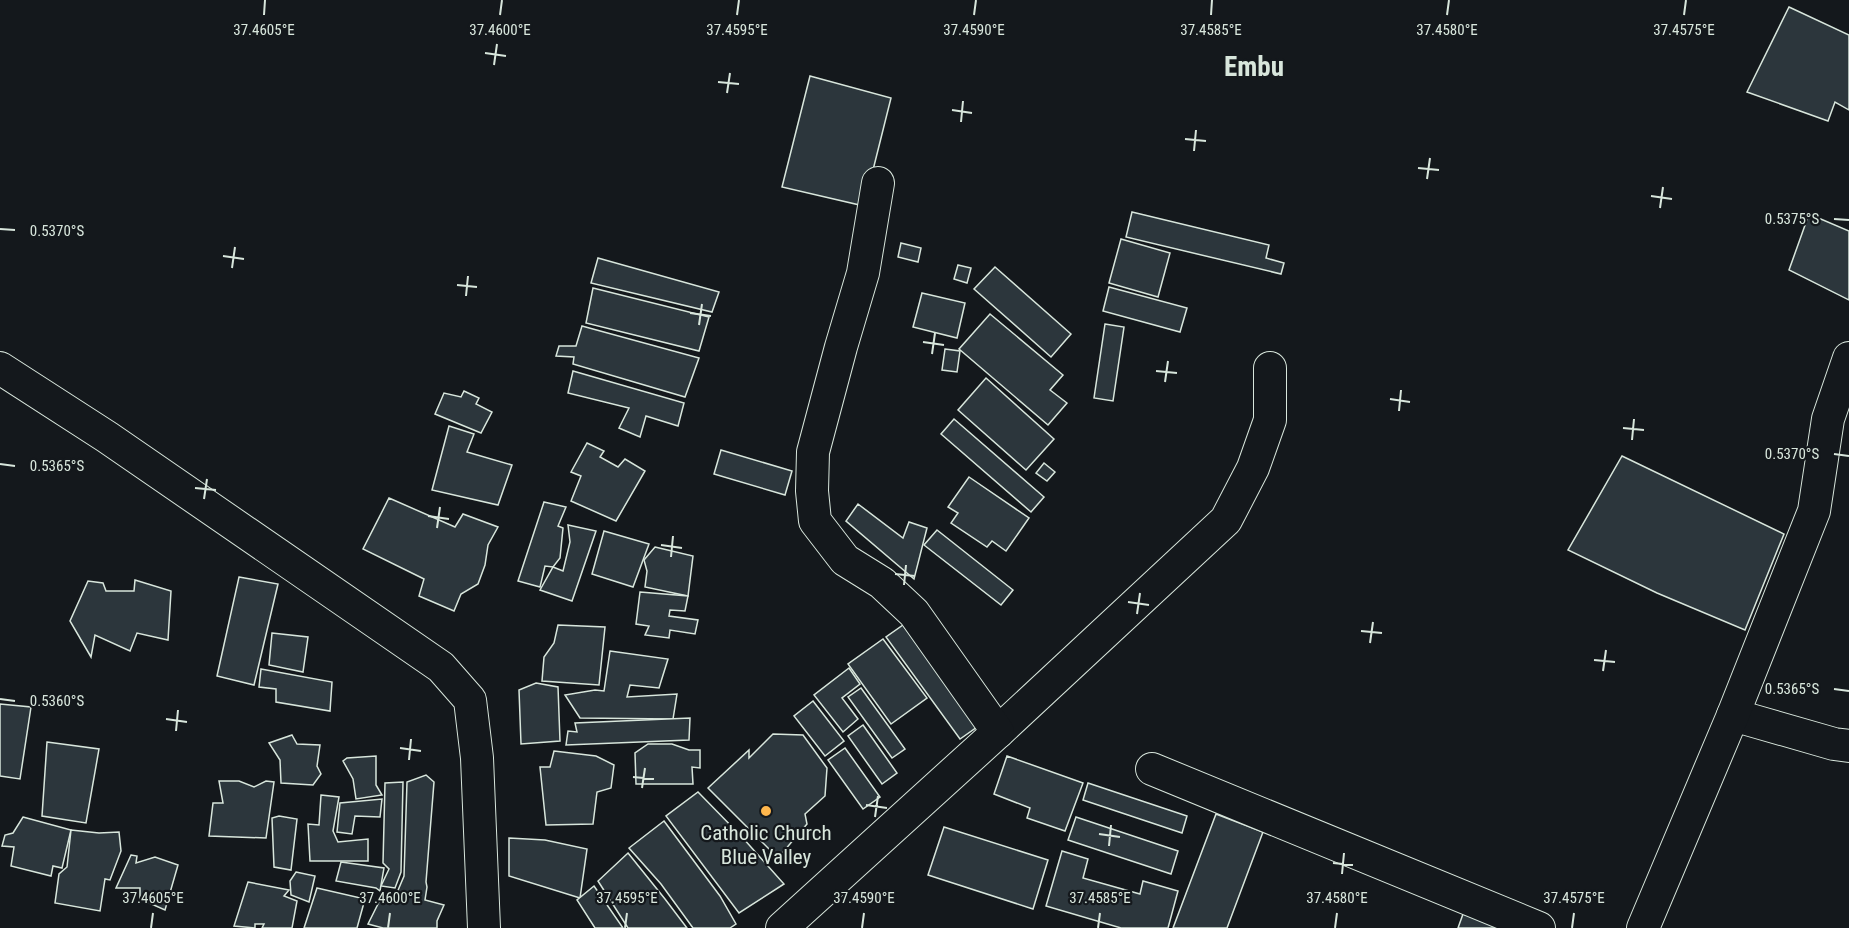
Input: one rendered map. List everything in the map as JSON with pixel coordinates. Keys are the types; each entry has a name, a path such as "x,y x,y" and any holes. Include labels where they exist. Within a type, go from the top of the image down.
{"street":[{"path":"878,183 863,273 813,452 812,492 815,520 845,560 882,583 914,613 998,732"},
{"path":"1642,928 1733,715 1814,511 1828,419 1849,358"},
{"path":"0,368 107,437 441,667 470,700 477,758 484,928"},
{"path":"782,928 998,732 1226,520 1253,468 1270,420 1270,368"},
{"path":"1733,715 1834,744 1849,746"},
{"path":"1152,769 1539,928"}],"building":[{"path":"1789,7 1849,35 1849,110 1835,102 1828,121 1747,92"},
{"path":"810,76 891,98 864,206 782,187"},
{"path":"1132,212 1269,245 1266,258 1284,263 1281,274 1126,237"},
{"path":"1809,214 1849,231 1849,300 1789,270"},
{"path":"1121,239 1170,253 1158,297 1109,283"},
{"path":"901,243 921,248 918,262 898,257"},
{"path":"598,258 719,292 712,312 591,283"},
{"path":"958,265 971,268 967,283 954,279"},
{"path":"995,267 1071,334 1051,357 974,289"},
{"path":"1109,287 1187,308 1180,332 1103,311"},
{"path":"593,288 709,317 699,351 586,323"},
{"path":"922,293 965,303 957,338 913,327"},
{"path":"990,314 1063,375 1050,390 1067,403 1048,425 959,349"},
{"path":"1105,324 1124,327 1113,401 1094,398"},
{"path":"582,326 699,358 685,397 573,364 574,357 556,356 559,346 576,346"},
{"path":"945,349 960,351 957,372 942,370"},
{"path":"573,371 684,403 678,426 646,416 640,437 619,428 629,408 568,393"},
{"path":"986,378 1054,439 1026,470 958,410"},
{"path":"464,391 479,398 476,404 492,412 481,433 435,414 444,393 461,397"},
{"path":"954,419 1044,497 1031,512 941,434"},
{"path":"449,426 474,434 467,452 512,465 498,505 432,490"},
{"path":"587,443 604,451 600,457 618,467 625,459 645,471 616,521 571,501 581,476 571,472"},
{"path":"721,450 792,471 785,495 714,474"},
{"path":"1622,456 1784,534 1745,630 1657,593 1568,550"},
{"path":"1044,463 1055,472 1047,481 1036,473"},
{"path":"969,477 1029,518 1006,551 992,541 987,547 951,523 958,513 948,507"},
{"path":"389,498 455,527 463,514 498,527 488,545 485,565 478,584 461,594 454,611 419,596 424,579 363,549"},
{"path":"544,502 566,507 558,526 563,528 560,558 553,567 545,566 540,587 518,581"},
{"path":"858,504 903,538 909,522 927,528 914,579 846,521"},
{"path":"568,525 596,531 572,601 540,590 553,567 563,571 570,542"},
{"path":"937,530 1013,590 1001,605 924,545"},
{"path":"604,531 649,544 633,587 592,574"},
{"path":"655,547 693,556 688,596 645,587 647,571 644,560"},
{"path":"239,577 278,584 254,685 217,676"},
{"path":"135,580 171,591 168,640 137,633 130,651 95,635 91,657 70,621 88,581 103,583 106,591 134,591"},
{"path":"640,592 688,596 685,611 670,610 669,616 698,620 695,634 670,630 669,638 645,635 649,626 636,624"},
{"path":"558,625 605,627 599,685 542,681 544,657 554,643"},
{"path":"903,625 977,727 960,739 886,637"},
{"path":"272,633 308,637 303,672 269,665"},
{"path":"883,639 927,698 891,724 848,664"},
{"path":"610,651 668,659 659,688 630,685 627,697 677,694 673,719 580,718 565,695 595,690 604,691"},
{"path":"849,668 860,684 842,698 858,719 843,732 814,695"},
{"path":"261,669 332,682 330,711 276,702 276,689 259,687"},
{"path":"536,683 558,687 560,741 521,744 519,690"},
{"path":"861,688 905,749 892,758 848,697"},
{"path":"813,701 844,741 825,756 794,716"},
{"path":"0,704 31,707 20,779 0,776"},
{"path":"690,718 689,740 566,745 568,731 577,732 575,723"},
{"path":"863,725 897,773 882,784 848,736"},
{"path":"773,734 803,735 827,768 825,796 805,814 807,824 778,858 708,788 749,750 749,758"},
{"path":"292,735 297,744 320,745 317,766 321,774 313,785 281,783 280,760 269,743"},
{"path":"47,742 99,749 86,823 42,816"},
{"path":"648,744 672,744 689,750 700,750 700,768 692,767 693,784 636,784 635,753"},
{"path":"845,748 880,797 863,809 828,760"},
{"path":"554,751 596,756 614,765 611,788 597,792 593,824 546,825 540,767 550,767"},
{"path":"376,756 376,785 382,795 356,799 353,779 343,761 347,758"},
{"path":"1007,756 1083,783 1065,831 1027,818 1030,808 994,794"},
{"path":"426,775 434,782 425,900 444,905 437,921 437,928 383,928 368,924 383,894 396,895 404,876 407,782"},
{"path":"219,781 239,781 254,787 266,781 274,782 266,838 209,836 213,803 223,803"},
{"path":"403,782 401,872 395,888 381,886 389,869 383,863 385,783"},
{"path":"1088,783 1187,816 1182,833 1083,800"},
{"path":"698,792 784,884 739,913 666,816"},
{"path":"321,795 339,797 333,831 338,842 368,839 368,861 310,861 308,824 319,825"},
{"path":"382,799 380,817 355,816 352,834 337,832 340,803"},
{"path":"1216,814 1263,832 1227,928 1173,928"},
{"path":"279,816 297,819 291,870 274,867 272,818"},
{"path":"23,817 71,830 62,868 53,866 51,876 11,866 14,847 2,846 5,835 13,833"},
{"path":"1076,817 1178,851 1171,874 1068,840"},
{"path":"664,821 720,896 736,924 730,928 693,928 661,884 629,848"},
{"path":"944,827 1048,860 1033,909 928,875"},
{"path":"71,830 99,833 119,832 121,851 110,880 105,879 100,911 55,903 59,874 67,867"},
{"path":"509,838 545,840 587,849 580,898 509,876"},
{"path":"1062,851 1088,859 1083,878 1140,894 1143,881 1178,891 1168,928 1121,928 1046,906"},
{"path":"628,853 687,928 628,928 598,881"},
{"path":"131,855 137,856 136,863 155,857 178,865 165,910 140,899 140,888 116,888"},
{"path":"341,862 384,868 380,891 376,888 336,881"},
{"path":"296,872 315,876 309,902 291,895 290,881"},
{"path":"248,882 289,890 284,896 297,901 292,928 262,928 264,924 255,924 255,928 234,926"},
{"path":"594,886 623,928 595,928 577,900"},
{"path":"317,888 365,899 357,928 304,928"},
{"path":"1463,914 1505,928 1458,928"}],"place":[{"name":"Catholic Church Blue Valley","path":"766,811"}],"district":[{"name":"Embu","path":"1254,67"}]}
